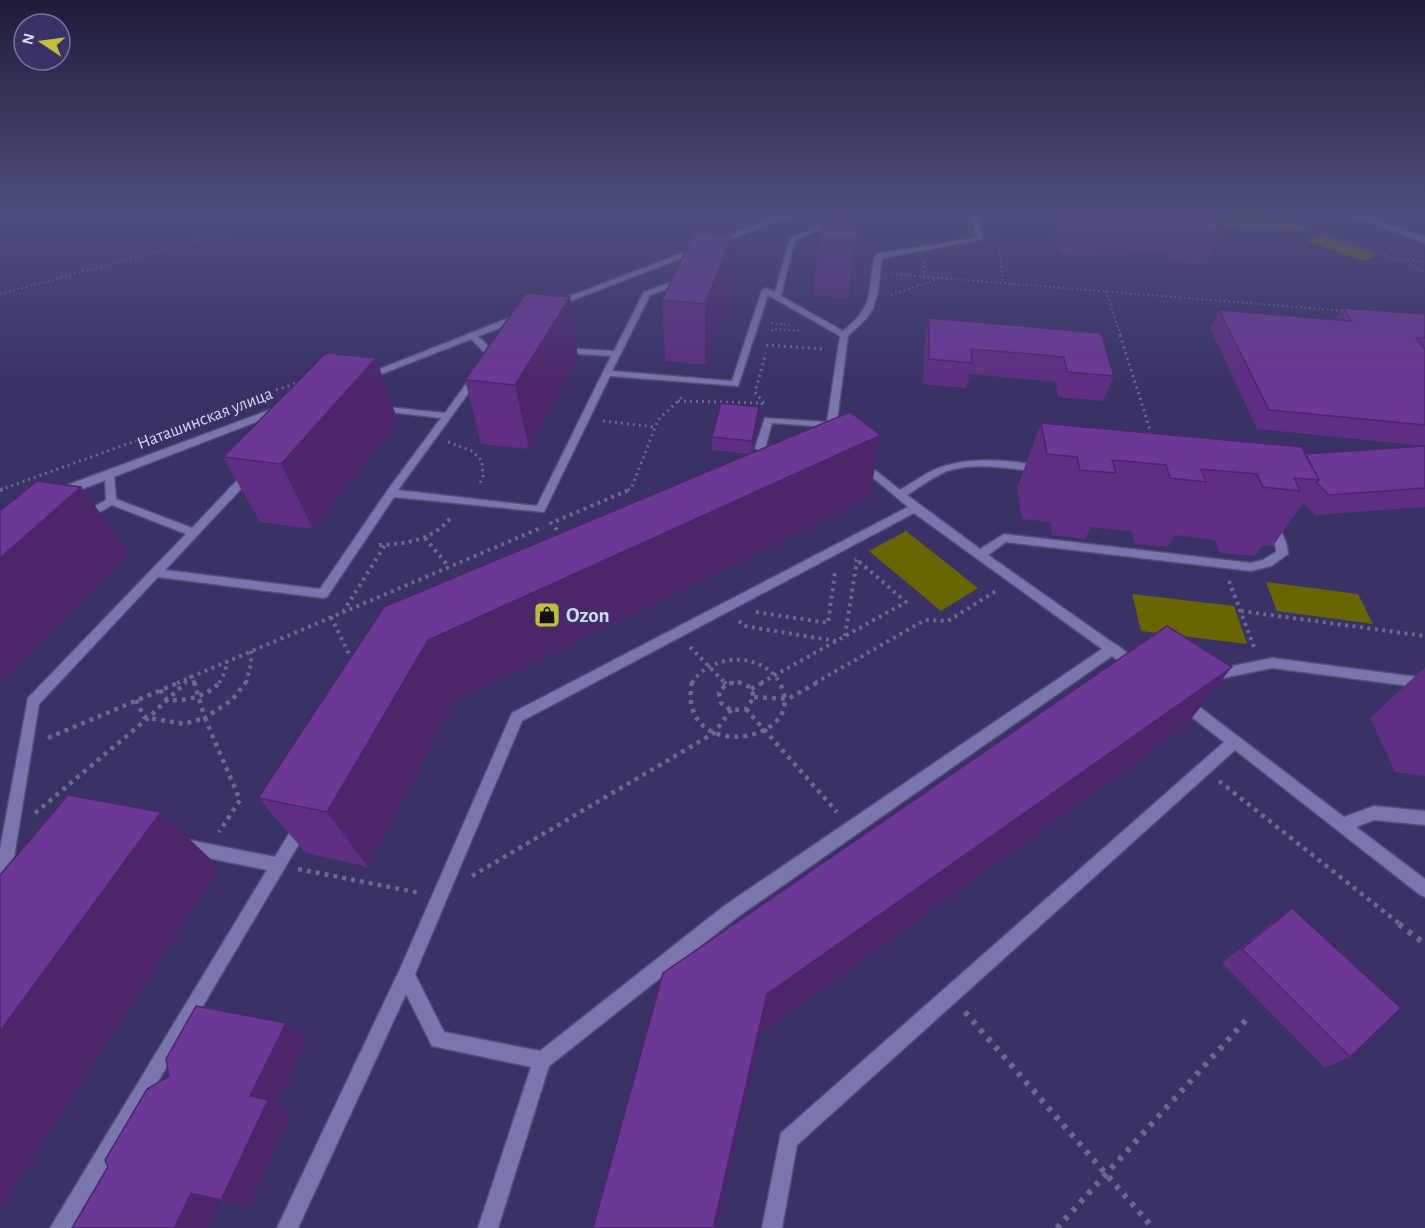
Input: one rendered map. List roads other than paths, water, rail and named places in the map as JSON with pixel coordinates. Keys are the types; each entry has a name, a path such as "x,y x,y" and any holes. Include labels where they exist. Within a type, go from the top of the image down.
{"street":[{"path":"353,381 639,271"},
{"name":"Наташинская улица","path":"43,499 299,402"}],"lane":[{"path":"777,297 784,271"},
{"path":"827,447 838,442 830,432 844,335 859,324 873,306 877,271"},
{"path":"391,493 540,510 647,294 691,277"},
{"path":"607,373 735,384 766,290 844,335"},
{"path":"158,573 323,594 391,493 495,353 472,335"},
{"path":"553,349 617,354"},
{"path":"381,408 447,416"},
{"path":"760,448 768,420 831,425"},
{"path":"856,457 915,508 1113,648 1147,675"},
{"path":"900,495 944,469 960,466 978,463 1049,470"},
{"path":"0,878 3,876 33,702 158,573 255,468"},
{"path":"109,475 111,501"},
{"path":"111,501 194,533"},
{"path":"73,524 111,501"},
{"path":"287,1228 406,975 517,717 915,508"},
{"path":"981,554 1004,538 1251,567 1282,554 1282,548 1268,517"},
{"path":"488,1228 542,1060 730,912 1113,648"},
{"path":"1203,680 1214,675 1272,663 1425,683"},
{"path":"1183,689 1172,694 1425,889"},
{"path":"772,1228 788,1140 1234,742"},
{"path":"1342,825 1374,813 1425,818"},
{"path":"60,1228 309,814"},
{"path":"174,845 279,865"},
{"path":"406,975 438,1040 542,1060"}],"place":[{"name":"Ozon","path":"547,615"}]}
